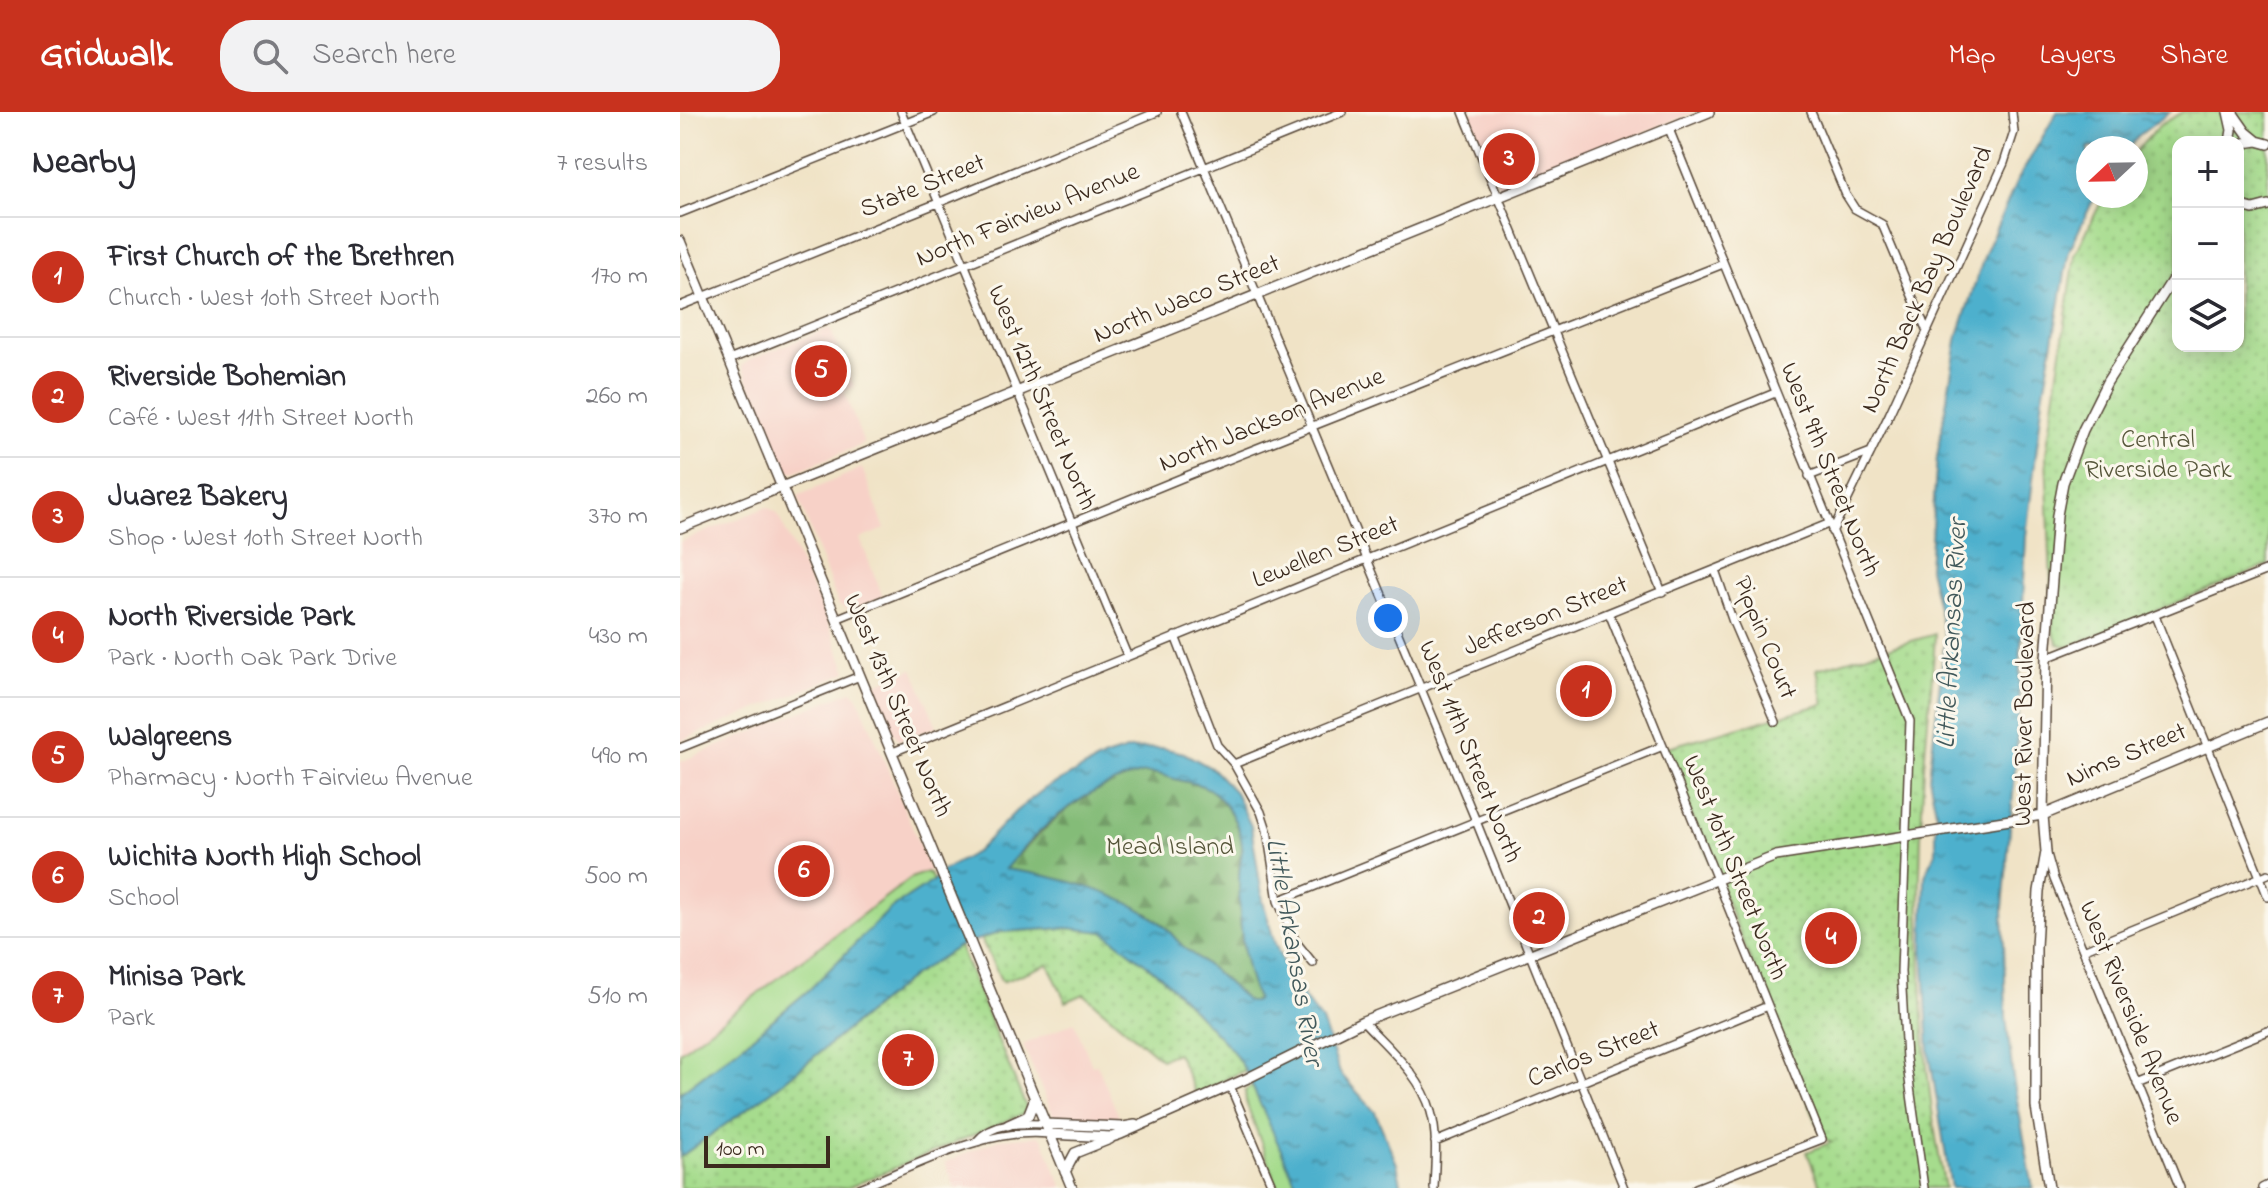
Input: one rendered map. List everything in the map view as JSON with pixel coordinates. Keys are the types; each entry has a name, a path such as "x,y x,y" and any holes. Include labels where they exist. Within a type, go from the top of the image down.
{"street":[{"name":"West 12th Street North","path":"901,112 1127,655"},
{"path":"680,213 934,112"},
{"name":"State Street","path":"703,296 1157,112"},
{"name":"West 11th Street North","path":"1181,112 1476,821 1624,1188"},
{"name":"North Fairview Avenue","path":"729,360 1342,112"},
{"path":"1463,112 1662,592"},
{"name":"North Waco Street","path":"680,528 1709,112"},
{"path":"1811,112 1846,195 1855,209 1882,224 1926,329"},
{"name":"North Back Bay Boulevard","path":"1830,528 1871,452 2004,163 2014,123 2012,112"},
{"path":"2230,112 2246,132 2257,141 2268,144"},
{"path":"2230,112 2231,136"},
{"name":"West 9th Street North","path":"1669,129 1910,721 1902,1008 1924,1188"},
{"path":"2244,143 2257,141"},
{"path":"2244,208 2268,205"},
{"name":"West 13th Street North","path":"680,241 1072,1188"},
{"name":"North Jackson Avenue","path":"836,619 1723,264"},
{"name":"West River Boulevard","path":"2049,1188 2036,1107 2036,947 2039,891 2046,852 2043,815 2046,658 2057,515 2063,483 2083,430 2107,382 2172,280"},
{"path":"680,306 703,296"},
{"name":"Lewellen Street","path":"893,752 1775,393"},
{"name":"North Back Bay Boulevard","path":"1809,476 1871,452"},
{"name":"Jefferson Street","path":"1234,764 1715,570 1830,528"},
{"name":"Pippin Court","path":"1715,570 1733,622 1776,722"},
{"path":"2046,658 2268,570"},
{"name":"West 10th Street North","path":"1609,613 1822,1139 1696,1188"},
{"path":"2155,616 2264,876 2268,897"},
{"path":"1175,636 1217,745 1234,764 1264,821 1278,901 1296,942 1313,963"},
{"path":"680,748 860,676"},
{"name":"Nims Street","path":"1142,1123 1248,1078 1363,1021 1776,856 2043,815 2268,722"},
{"path":"1278,901 1663,746"},
{"name":"West Riverside Avenue","path":"2046,852 2180,1188"},
{"path":"2083,950 2264,876"},
{"name":"Carlos Street","path":"1435,1142 1768,1006"},
{"path":"1363,1021 1422,1090 1431,1111 1435,1142 1434,1188"},
{"path":"2137,1084 2268,1031"},
{"path":"1230,1086 1273,1188"},
{"path":"977,1141 987,1132 1028,1116 1035,1098"},
{"path":"860,1188 977,1141 1005,1133 1123,1127 1142,1123"},
{"path":"1065,1172 1075,1153 1142,1123"},
{"path":"1008,1125 1112,1137 1121,1134"},
{"path":"2262,1188 2268,1185"}],"shaded area":[{"path":"1469,112 1695,112 1501,189"},
{"path":"830,328 854,387 844,391 864,444 794,472 788,471 780,460 742,366 748,360"},
{"path":"862,468 885,529 860,539 883,597 849,610 838,604 798,496"},
{"path":"767,507 777,513 824,613 847,672 680,741 680,542"},
{"path":"913,669 937,727 899,740 874,685"},
{"path":"851,691 857,695 930,870 911,878 680,1052 680,762"},
{"path":"1074,1022 1092,1065 1097,1064 1121,1122 1060,1122 1053,1115 1023,1045"},
{"path":"1039,1136 1063,1188 955,1188 945,1162 1000,1139"}],"green space":[{"name":"Central Riverside Park","path":"2183,112 2268,112 2268,565 2068,647 2058,644 2053,632 2046,454 2075,255 2098,208 2148,208 2148,138 2160,125"},
{"path":"1935,634 1924,768 1920,926 1929,1084 1945,1188 1821,1188 1807,1152 1832,1142 1823,1138 1664,748 1824,704 1817,669"},
{"name":"Mead Island","path":"1144,773 1209,789 1221,799 1235,822 1242,846 1239,877 1242,939 1247,970 1257,999 1254,1003 1248,1003 1160,922 1139,909 1083,886 1004,869 1066,810 1101,788"},
{"path":"926,872 933,881 890,909 810,989 680,1093 680,1052 911,878"},
{"path":"1067,928 1104,931 1161,976 1232,1050 1245,1070 1196,1094 1177,1053 1161,1059 1084,994 1066,1002 1048,964 1002,982 981,939 1001,932"},
{"path":"959,946 1026,1107 1023,1114 847,1188 680,1188 680,1157 776,1088 911,977"},
{"path":"1252,1086 1298,1188 1278,1188 1246,1102 1245,1091"}],"water":[{"name":"Little Arkansas River","path":"2057,112 2170,112 2138,136 2076,136 2076,208 2089,208 2069,251 2043,397 2026,536 2016,759 2003,908 2006,1016 2013,1078 2033,1188 1951,1188 1929,1052 1923,947 1925,876 1936,852 1936,811 1929,777 1945,638 1929,568 1937,457 1958,335 1986,251 2016,183"},
{"path":"1162,748 1184,753 1213,769 1235,792 1251,826 1263,901 1275,944 1290,980 1322,1021 1340,1073 1375,1112 1397,1164 1402,1188 1298,1188 1245,1070 1232,1050 1161,976 1104,932 1067,928 1001,932 959,946 911,977 776,1088 680,1157 680,1093 810,989 890,909 933,881 939,873 977,851 1016,811 1044,789 1105,757 1130,749","holes":["1144,773 1159,774 1209,789 1221,799 1235,822 1242,846 1239,877 1242,939 1247,970 1257,999 1254,1002 1248,1002 1161,923 1140,909 1084,886 1005,869 1050,822 1084,797"]}],"place":[{"name":"Juarez Bakery","path":"1509,159"},
{"name":"Walgreens","path":"821,371"},
{"name":"First Church of the Brethren","path":"1586,691"},
{"name":"Wichita North High School","path":"804,871"},
{"name":"Riverside Bohemian","path":"1539,918"},
{"name":"North Riverside Park","path":"1831,938"},
{"name":"Minisa Park","path":"908,1060"}]}
